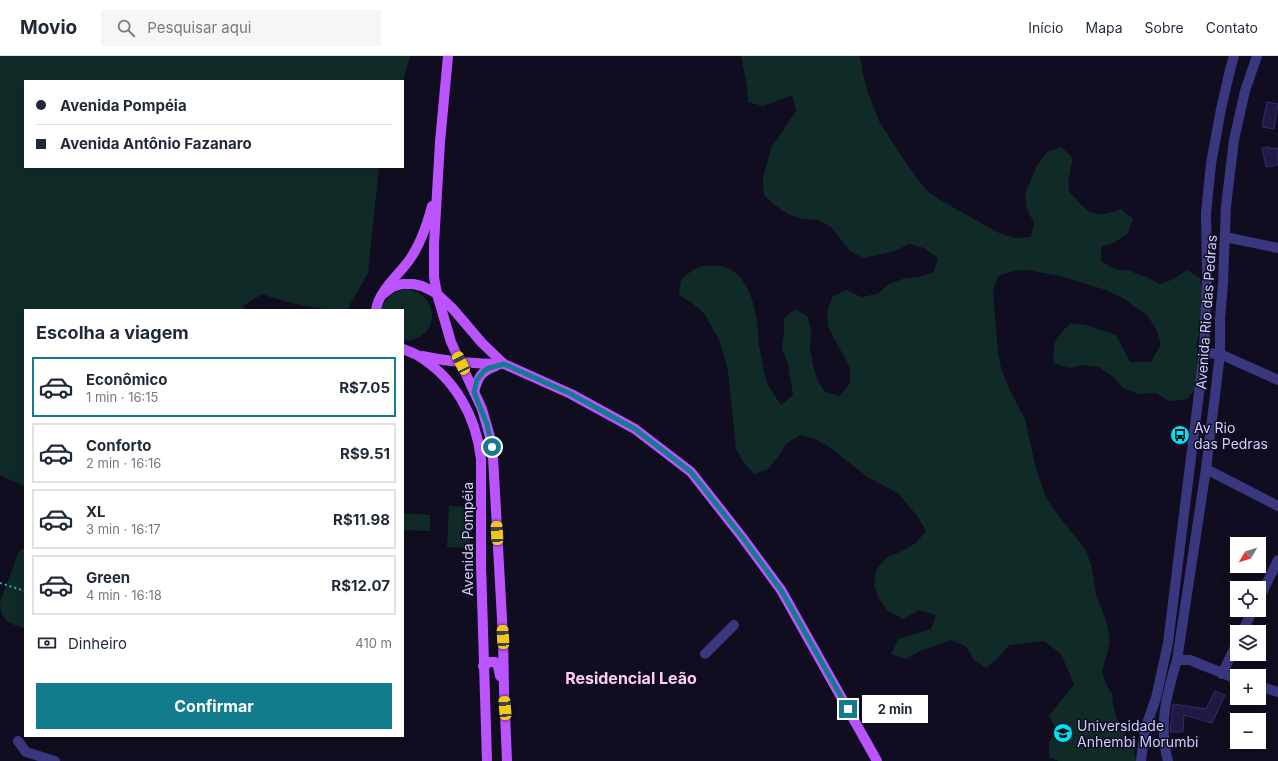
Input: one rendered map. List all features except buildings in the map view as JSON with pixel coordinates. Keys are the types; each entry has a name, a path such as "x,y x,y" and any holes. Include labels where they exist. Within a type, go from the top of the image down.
{"main road":[{"name":"Avenida Pompéia","path":"448,56 438,177 434,244 434,277 437,294 451,342 474,392 487,424 490,437 493,457 503,637 507,761"},
{"name":"Avenida Pompéia","path":"376,309 379,300 383,294 409,261 419,245 430,211 438,177"},
{"path":"383,294 392,287 402,284 422,286 437,294 453,309 482,343 504,364 571,394 635,429 691,472 781,590 877,761"},
{"name":"Avenida Pompéia","path":"404,349 433,366 457,393 476,430 481,459 483,666 487,761"},
{"path":"416,355 461,363 504,364"},
{"path":"474,392 477,380 484,371 504,364"},
{"path":"483,666 490,662 495,662 498,666 504,690"}],"street":[{"name":"Avenida Rio das Pedras","path":"1141,761 1146,729 1156,698 1168,643 1204,353 1207,278 1206,213 1211,164 1221,109 1234,56"},
{"name":"Avenida Rio das Pedras","path":"1168,761 1163,733 1164,708 1177,660 1206,468 1220,354 1220,318 1226,206 1234,140 1245,90 1257,56"},
{"path":"1225,237 1278,248"},
{"path":"1204,353 1220,354 1278,380"},
{"path":"1206,468 1278,506"},
{"path":"1266,584 1278,560"},
{"path":"705,654 734,625"},
{"path":"1222,674 1230,657"},
{"path":"1177,660 1190,660 1230,677"},
{"path":"1266,688 1278,692"},
{"path":"18,741 26,752 55,761"}],"path":[{"path":"0,583 24,591"}],"green space":[{"path":"0,56 410,56 403,80 24,80 24,168 379,168 368,273 348,309 324,309 303,306 262,294 243,306 244,309 24,309 24,487 0,475"},
{"path":"741,56 860,56 868,93 880,123 908,166 927,191 940,200 999,233 1015,238 1031,237 1034,223 1027,209 1025,194 1037,165 1047,152 1061,147 1073,158 1070,170 1069,190 1082,206 1092,213 1097,214 1108,213 1121,209 1133,219 1128,233 1115,242 1101,247 1101,262 1115,269 1130,271 1160,284 1174,279 1187,270 1200,278 1202,294 1202,326 1197,340 1197,387 1187,399 1169,401 1156,393 1138,394 1123,388 1112,376 1099,367 1084,365 1069,368 1054,363 1054,345 1061,333 1071,323 1086,325 1116,335 1130,362 1151,362 1161,344 1156,329 1147,315 1121,297 1106,290 1060,276 1028,270 1013,271 998,276 993,291 998,353 1001,368 1010,391 1025,419 1036,469 1046,497 1054,510 1085,549 1091,564 1096,595 1107,623 1110,642 1102,672 1107,686 1112,694 1117,719 1133,746 1136,761 1059,761 1049,757 1049,742 1057,731 1049,716 1074,684 1061,654 1044,641 1009,645 998,658 986,668 974,660 966,646 951,640 920,651 906,659 891,654 898,639 931,629 936,615 919,610 903,619 888,611 879,599 874,585 876,570 886,558 916,543 926,531 918,517 898,493 869,478 829,447 815,439 800,435 786,444 768,469 754,474 744,463 736,449 728,371 724,355 719,340 704,313 679,295 681,280 690,272 701,266 718,266 726,268 734,271 740,277 752,300 766,380 781,405 793,395 788,364 782,349 784,318 796,309 808,317 811,332 810,348 817,379 825,392 840,396 850,383 850,368 828,327 827,312 833,296 847,290 861,297 877,294 889,284 903,279 919,277 934,272 938,258 924,248 909,244 895,251 864,258 850,251 831,227 818,220 803,219 788,214 764,195 763,178 771,148 796,111 792,95 763,106 748,102 747,86"},
{"path":"407,289 419,293 427,300 431,309 432,318 430,326 424,334 415,339 404,341 404,309 381,309 387,298 398,291"},
{"path":"449,506 471,507 470,548 447,547"},
{"path":"404,513 430,515 430,531 404,530"},
{"path":"24,549 24,628 7,621 0,609 0,603 18,553"}],"place":[{"name":"Av Rio das Pedras","path":"1180,435"},
{"name":"Universidade Anhembi Morumbi","path":"1063,733"}],"district":[{"name":"Residencial Leão","path":"631,678"}],"route":[{"path":"492,447 487,424 474,392 477,380 484,371 504,364 571,394 635,429 691,472 742,537 781,590 848,709"}]}
